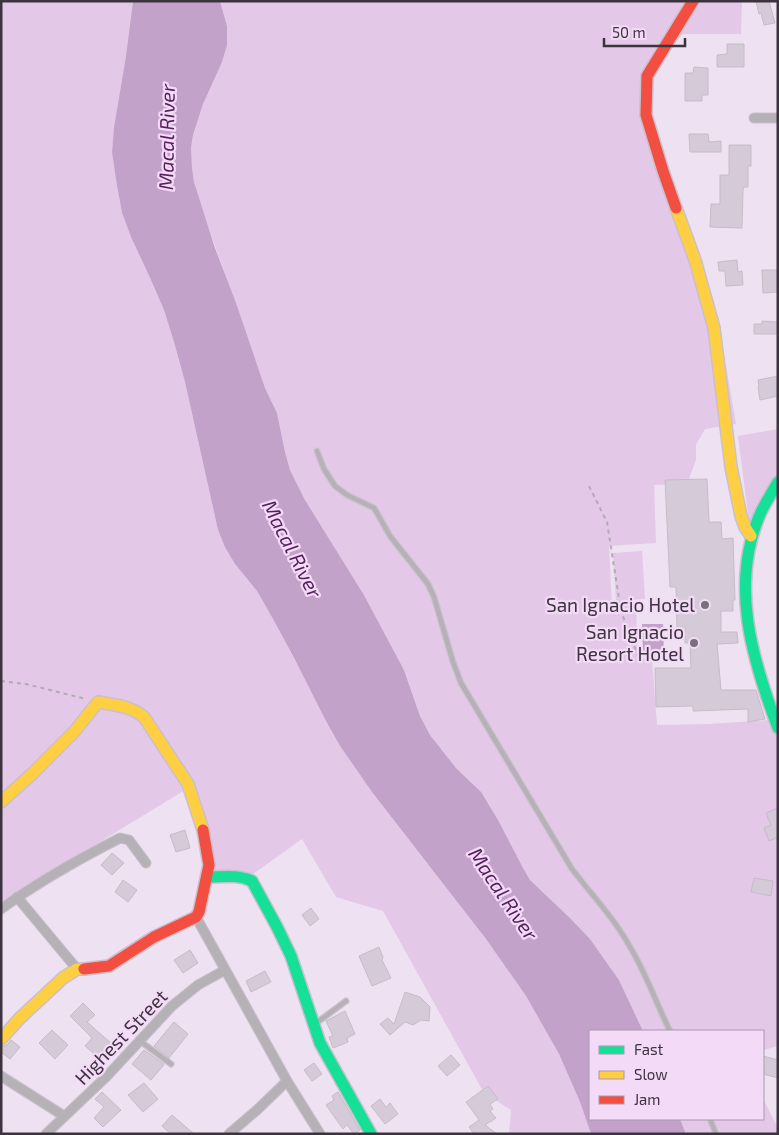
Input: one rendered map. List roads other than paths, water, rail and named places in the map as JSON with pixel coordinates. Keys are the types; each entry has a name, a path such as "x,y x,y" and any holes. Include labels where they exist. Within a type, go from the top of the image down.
{"street":[{"path":"693,1 647,76 646,115 663,171 695,260 714,328 731,467 741,516 751,536"},
{"path":"754,118 778,118"},
{"path":"778,482 761,512 751,536 744,587 747,621 757,666 778,728"},
{"path":"1,802 74,732 98,702 127,707 139,712 144,717 188,784 206,836 209,865 199,912 196,917 154,937 109,966 77,969 63,978 20,1018 1,1039"},
{"path":"1,909 77,861 120,838 129,840 146,864"},
{"path":"207,877 239,876 246,877 252,881 292,957 320,1043 371,1134"},
{"path":"18,897 77,969"},
{"path":"196,917 287,1081 320,1134"},
{"name":"Highest Street","path":"46,1134 107,1076 172,1006 198,985 225,970"},
{"path":"1,1076 64,1116"},
{"path":"229,1134 287,1081"}],"lane":[{"path":"317,452 334,486 347,495 374,508 390,536 428,584 434,597 461,683 572,869 616,924 630,946 670,1030"},
{"path":"313,1025 346,1001"},
{"path":"140,1040 172,1064"},
{"path":"710,1120 716,1134"}],"water":[{"name":"Macal River","path":"133,1 220,1 227,26 227,45 222,62 203,104 193,135 191,148 194,182 215,248 265,388 277,413 290,470 305,500 364,595 404,670 420,716 430,735 456,768 481,792 530,880 590,939 619,980 643,1030 589,1030 589,1120 680,1120 686,1134 591,1134 580,1102 559,1054 526,996 486,939 372,792 340,746 257,591 235,564 225,547 218,530 185,382 174,342 164,310 122,213 112,152 114,127"},
{"path":"642,624 663,624 664,653 643,653"}],"place":[{"name":"San Ignacio Hotel","path":"705,605"},
{"name":"San Ignacio Resort Hotel","path":"694,643"}]}
